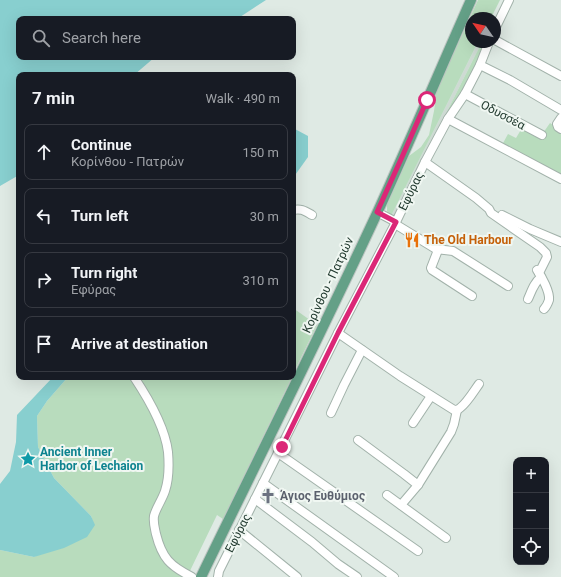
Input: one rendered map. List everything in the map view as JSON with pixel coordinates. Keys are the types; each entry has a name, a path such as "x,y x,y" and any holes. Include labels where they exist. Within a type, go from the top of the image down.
{"main road":[{"name":"Κορίνθου - Πατρών","path":"200,577 377,212 471,0"}],"street":[{"path":"501,17 509,0"},
{"path":"501,43 561,76"},
{"name":"Εφύρας","path":"218,577 219,570 338,333 396,223 425,162 448,119 465,94 480,65 487,48"},
{"path":"480,65 510,80 561,110"},
{"name":"Οδυσσέα","path":"465,94 542,136"},
{"path":"561,118 558,127 561,129"},
{"path":"448,119 561,179"},
{"path":"425,162 476,198 491,212 540,247 546,253 547,257 528,299"},
{"path":"296,209 302,209 312,215"},
{"path":"489,209 561,242"},
{"path":"377,212 438,250 453,251 508,286"},
{"path":"438,250 432,264 432,270 472,296"},
{"path":"539,274 544,282 549,300 544,309"},
{"path":"338,333 400,376 454,410 457,410"},
{"path":"331,413 362,350"},
{"path":"136,380 150,404 160,426 165,438 168,452 167,483 154,520 161,551 175,568 192,577"},
{"path":"401,505 418,485 451,432 457,410 466,403 479,384"},
{"path":"413,422 431,396"},
{"path":"358,440 418,485"},
{"path":"278,454 418,551"},
{"path":"263,483 394,577"},
{"path":"387,495 446,538"},
{"path":"255,499 312,542 338,564 357,577"},
{"path":"239,530 297,577"}],"shaded area":[{"path":"475,48 479,48 394,217 391,216"}],"green space":[{"path":"478,0 500,0 494,12 473,12"},
{"path":"465,29 465,48 475,48 391,216 387,211 387,205 409,156 421,147 429,135 435,104 432,101"},
{"path":"479,48 484,48 478,62 394,217"},
{"path":"550,123 561,130 561,176 502,145 508,134 516,138 522,128 543,133"},
{"path":"296,310 317,325 296,368"},
{"path":"65,380 291,380 223,519 217,515 187,577 0,577 0,550 34,557 94,525 91,516 54,478 38,447 37,416 47,401"}],"water":[{"path":"0,0 266,0 242,16 16,16 16,60 152,60 138,72 16,72 16,177 0,186"},
{"path":"296,130 308,136 308,157 296,174"},
{"name":"Ancient Inner Harbor of Lechaion","path":"50,380 65,380 47,401 37,416 38,447 54,478 91,516 95,525 87,537 64,548 34,557 0,550 0,484 10,471 16,442 17,415"}],"place":[{"name":"The Old Harbour","path":"412,240"},
{"name":"Ancient Inner Harbor of Lechaion","path":"28,459"},
{"name":"Άγιος Ευθύμιος","path":"268,496"}],"route":[{"path":"282,447 338,333 396,222 377,212 427,100"}]}
